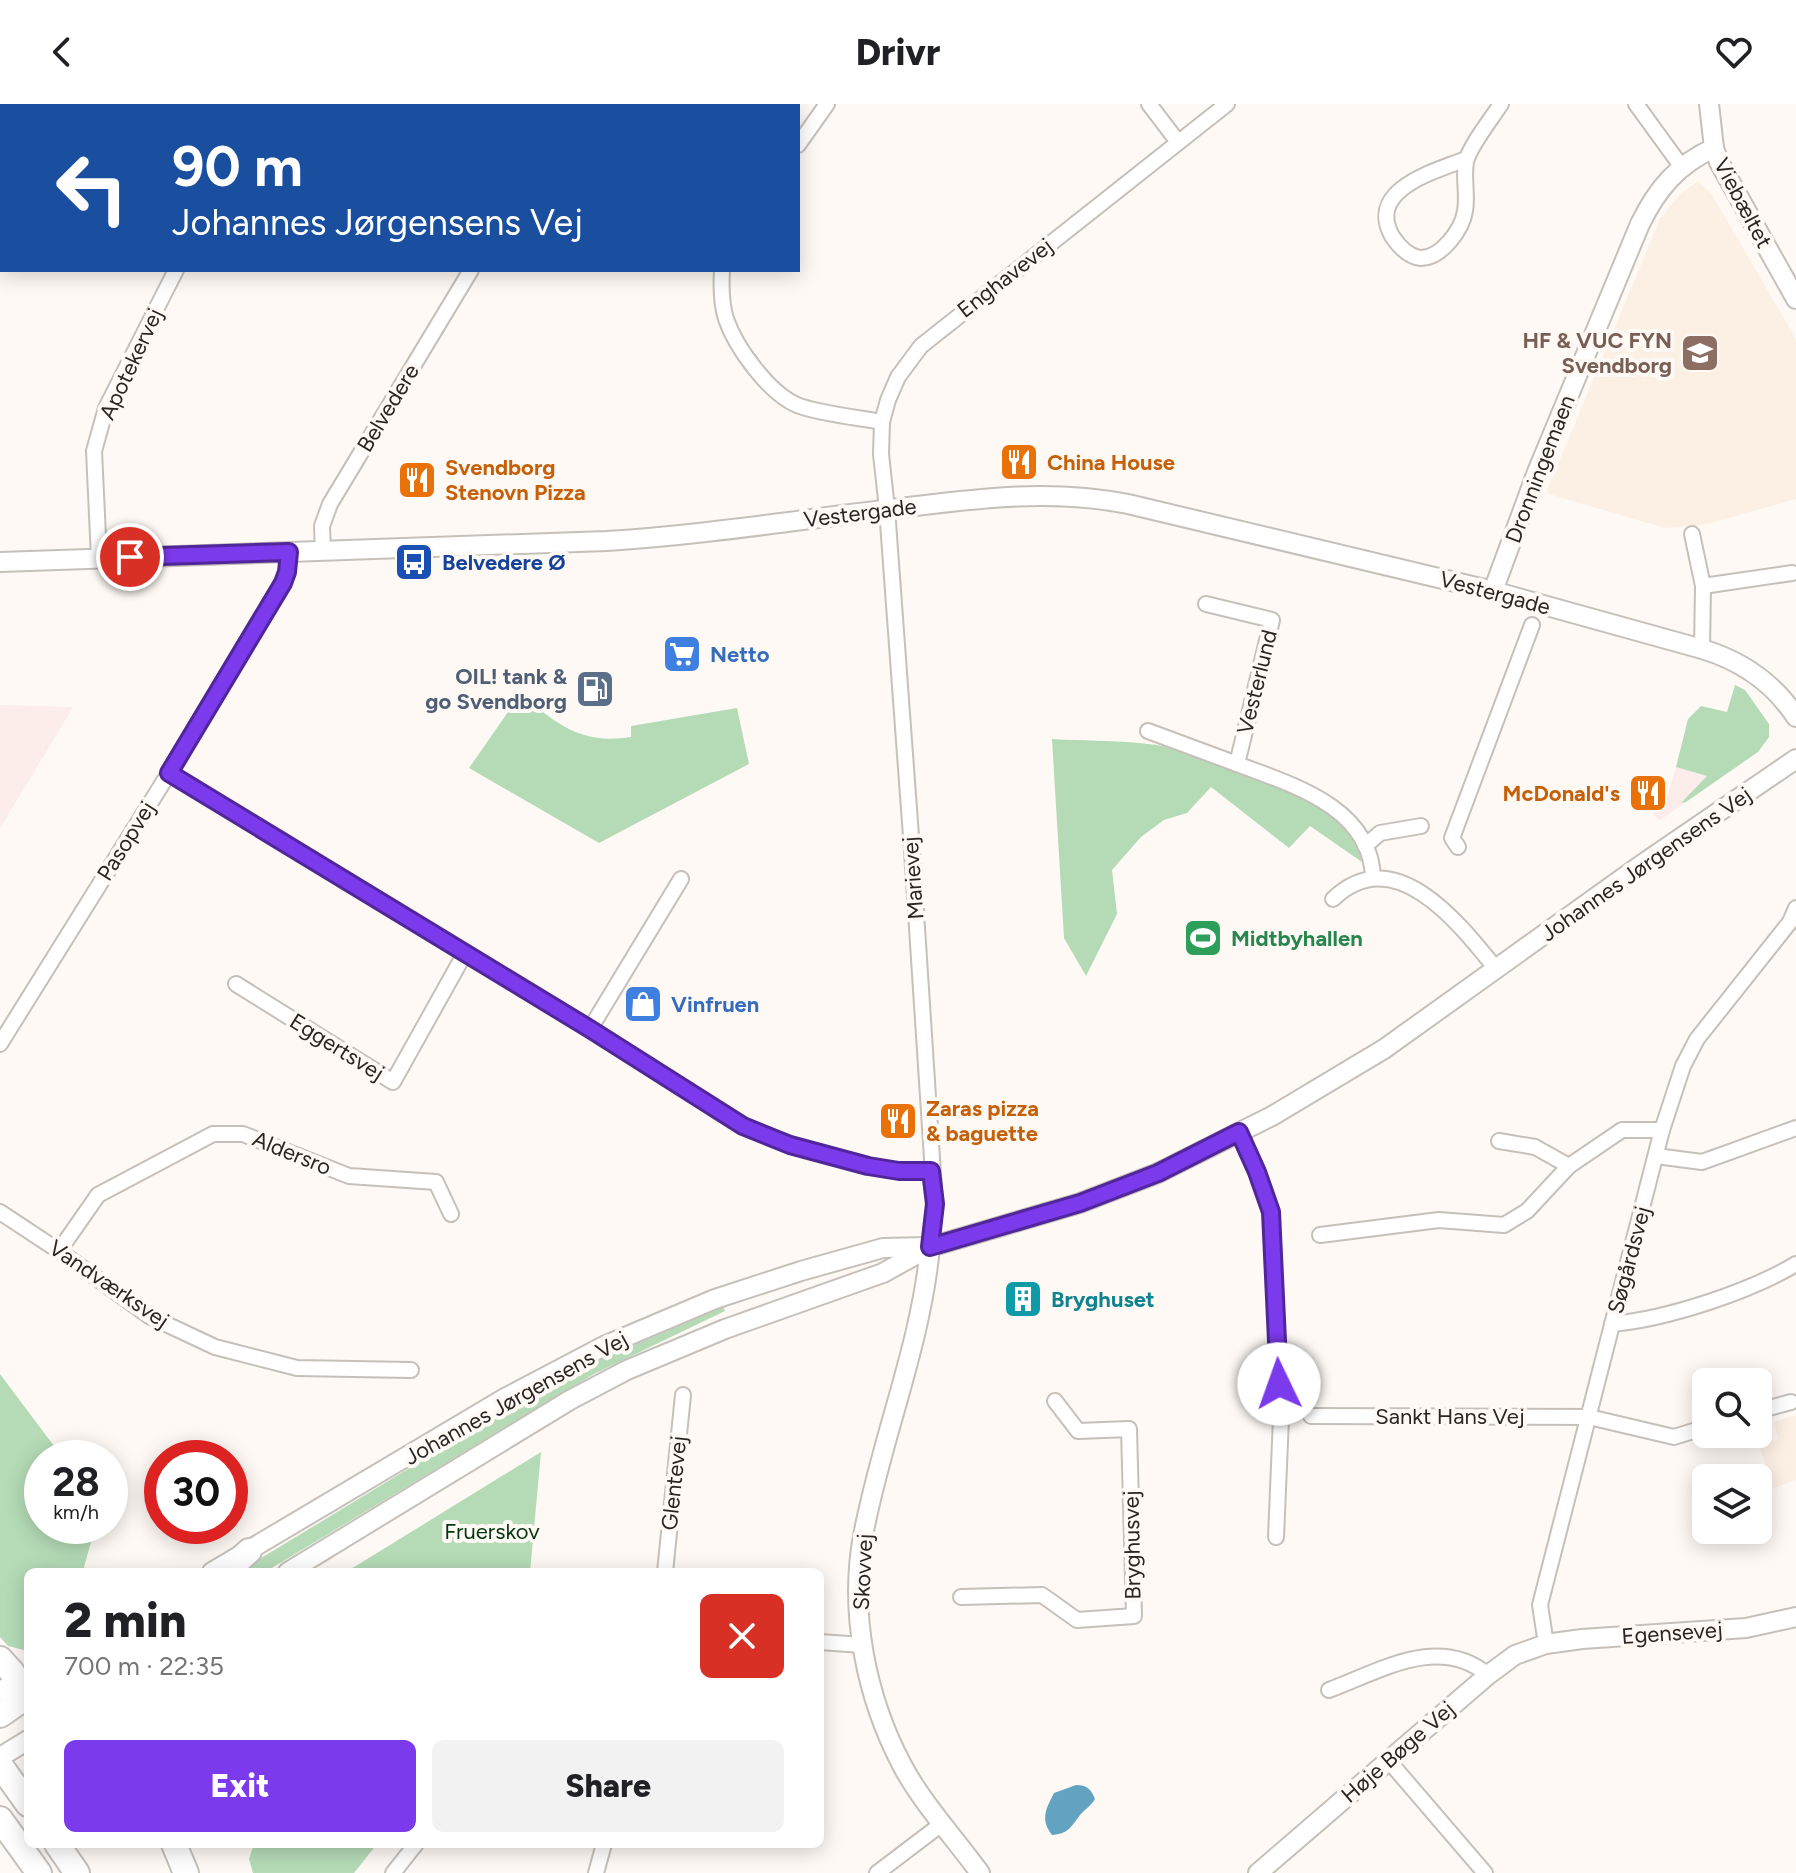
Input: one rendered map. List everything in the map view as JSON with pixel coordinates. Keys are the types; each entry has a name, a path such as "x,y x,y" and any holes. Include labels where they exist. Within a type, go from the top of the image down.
{"main road":[{"path":"230,1568 249,1551"},
{"path":"0,1658 19,1679 23,1693 21,1699 0,1715"},
{"path":"0,1733 24,1718"},
{"path":"3,1766 24,1798"},
{"path":"0,1819 39,1873"},
{"path":"60,1848 77,1873"},
{"path":"176,1848 186,1873"}],"street":[{"path":"800,142 827,104"},
{"path":"1149,104 1178,142"},
{"name":"Enghavevej","path":"887,509 881,454 882,422 898,377 921,346 1227,104"},
{"path":"1466,159 1411,180 1393,197 1387,214 1389,231 1397,244 1408,253 1420,258 1436,253 1452,239 1465,214 1466,159 1501,104"},
{"path":"1636,104 1681,166"},
{"path":"1709,104 1714,148"},
{"name":"Dronningemaen","path":"1493,591 1537,472 1640,224 1654,198 1681,166 1714,148"},
{"name":"Viebæltet","path":"1714,148 1726,178 1796,299"},
{"name":"Apotekervej","path":"99,558 94,451 106,408 175,272"},
{"name":"Belvedere","path":"323,552 322,526 330,504 470,272"},
{"path":"722,272 721,292 727,321 746,356 771,387 797,405 882,422"},
{"name":"Vestergade","path":"0,562 632,540 1006,495 1097,498 1493,591 1702,649 1749,669 1770,685 1796,717"},
{"name":"Marievej","path":"887,509 935,1204 930,1247"},
{"path":"1692,534 1703,586 1702,649"},
{"name":"Pasopvej","path":"0,1044 283,583 289,552"},
{"path":"1703,586 1792,573"},
{"name":"Vesterlund","path":"1206,604 1272,620 1237,764"},
{"path":"1458,847 1452,838 1532,625"},
{"name":"Vesterlund","path":"1148,731 1309,791 1346,817 1373,861 1373,878"},
{"name":"Johannes Jørgensens Vej","path":"294,1568 486,1450 614,1376 693,1341 803,1299 883,1273 930,1247 1080,1203 1158,1173 1302,1099 1357,1066 1497,970 1641,865 1796,759"},
{"path":"169,773 590,1029 743,1126 790,1145 868,1166 899,1171 931,1171"},
{"path":"1365,846 1380,833 1421,826"},
{"path":"1333,899 1351,884 1373,878 1404,884 1434,901 1497,970"},
{"path":"590,1029 681,879"},
{"name":"Søgårdsvej","path":"1546,1644 1540,1605 1662,1130 1683,1066 1697,1039 1793,924 1796,908"},
{"name":"Eggertsvej","path":"236,984 393,1082 465,953"},
{"path":"1656,1156 1702,1162 1796,1128"},
{"path":"1320,1235 1439,1220 1504,1225 1527,1211 1569,1166 1622,1130 1662,1130"},
{"path":"1239,1132 1271,1212 1281,1418 1276,1537"},
{"name":"Aldersro","path":"59,1251 98,1195 213,1134 243,1134 349,1176 436,1182 451,1214"},
{"path":"1499,1141 1535,1147 1569,1166"},
{"name":"Vandværksvej","path":"0,1212 149,1316 215,1347 297,1368 411,1370"},
{"name":"Johannes Jørgensens Vej","path":"219,1568 500,1401 604,1346 715,1299 801,1271 883,1248 930,1247"},
{"name":"Skovvej","path":"930,1247 926,1290 862,1539 858,1592 862,1645 884,1728 903,1768 980,1873"},
{"path":"1612,1324 1641,1321 1766,1282 1796,1264"},
{"name":"Glentevej","path":"665,1568 683,1395"},
{"name":"Bryghusvej","path":"961,1597 1042,1595 1077,1620 1134,1616 1129,1429 1078,1431 1055,1401"},
{"path":"1772,1407 1791,1402"},
{"name":"Sankt Hans Vej","path":"1311,1416 1589,1417 1674,1437 1692,1431"},
{"name":"Egensevej","path":"1546,1644 1746,1628 1796,1617"},
{"path":"824,1642 862,1645"},
{"name":"Høje Bøge Vej","path":"1258,1873 1488,1675 1515,1655 1546,1644"},
{"path":"1329,1690 1414,1658 1441,1654 1474,1663 1488,1675"},
{"path":"3,1766 24,1744"},
{"path":"1388,1760 1485,1873"},
{"path":"877,1873 943,1823"},
{"path":"393,1873 413,1848"},
{"path":"596,1873 603,1848"}],"shaded area":[{"name":"HF & VUC FYN Svendborg","path":"1698,181 1712,195 1796,339 1796,499 1707,524 1665,528 1546,493 1660,219 1679,195"},
{"path":"0,705 73,707 0,828"},
{"path":"1676,767 1707,776 1682,803 1686,802 1659,821 1652,811 1666,802"},
{"path":"1796,1415 1796,1480 1774,1488 1772,1464 1765,1464 1760,1448 1772,1448 1772,1441 1778,1439 1774,1422"}],"green space":[{"path":"1735,685 1745,690 1769,724 1769,737 1758,752 1681,803 1707,776 1676,767 1688,719 1701,706 1727,712"},
{"path":"520,695 571,730 613,739 631,737 631,726 737,708 749,764 599,843 469,768"},
{"path":"1052,739 1131,742 1165,747 1285,788 1326,809 1342,823 1355,841 1362,862 1310,826 1289,848 1211,787 1187,813 1164,820 1141,837 1112,870 1117,914 1086,976 1064,938"},
{"path":"723,1307 725,1311 594,1374 272,1568 245,1568 497,1415 588,1365"},
{"path":"0,1374 50,1440 24,1440 24,1544 90,1544 85,1568 24,1568 24,1650 8,1646 0,1637"},
{"name":"Fruerskov","path":"541,1452 530,1568 352,1568"},
{"path":"253,1848 374,1848 354,1873 253,1873 249,1859"}],"water":[{"path":"1076,1785 1088,1788 1095,1799 1069,1829 1052,1835 1045,1819 1051,1799 1054,1793"}],"place":[{"name":"HF & VUC FYN Svendborg","path":"1700,353"},
{"name":"China House","path":"1019,462"},
{"name":"Svendborg Stenovn Pizza","path":"417,480"},
{"name":"Belvedere Ø","path":"414,562"},
{"name":"Netto","path":"682,654"},
{"name":"OIL! tank & go Svendborg","path":"595,689"},
{"name":"McDonald's","path":"1648,793"},
{"name":"Midtbyhallen","path":"1203,938"},
{"name":"Vinfruen","path":"643,1004"},
{"name":"Zaras pizza & baguette","path":"898,1121"},
{"name":"Bryghuset","path":"1023,1299"}],"route":[{"path":"130,557 289,552 283,583 169,773 590,1029 743,1126 790,1145 868,1166 899,1171 931,1171 935,1204 930,1247 1080,1203 1158,1173 1239,1132 1271,1212 1279,1384"}]}
